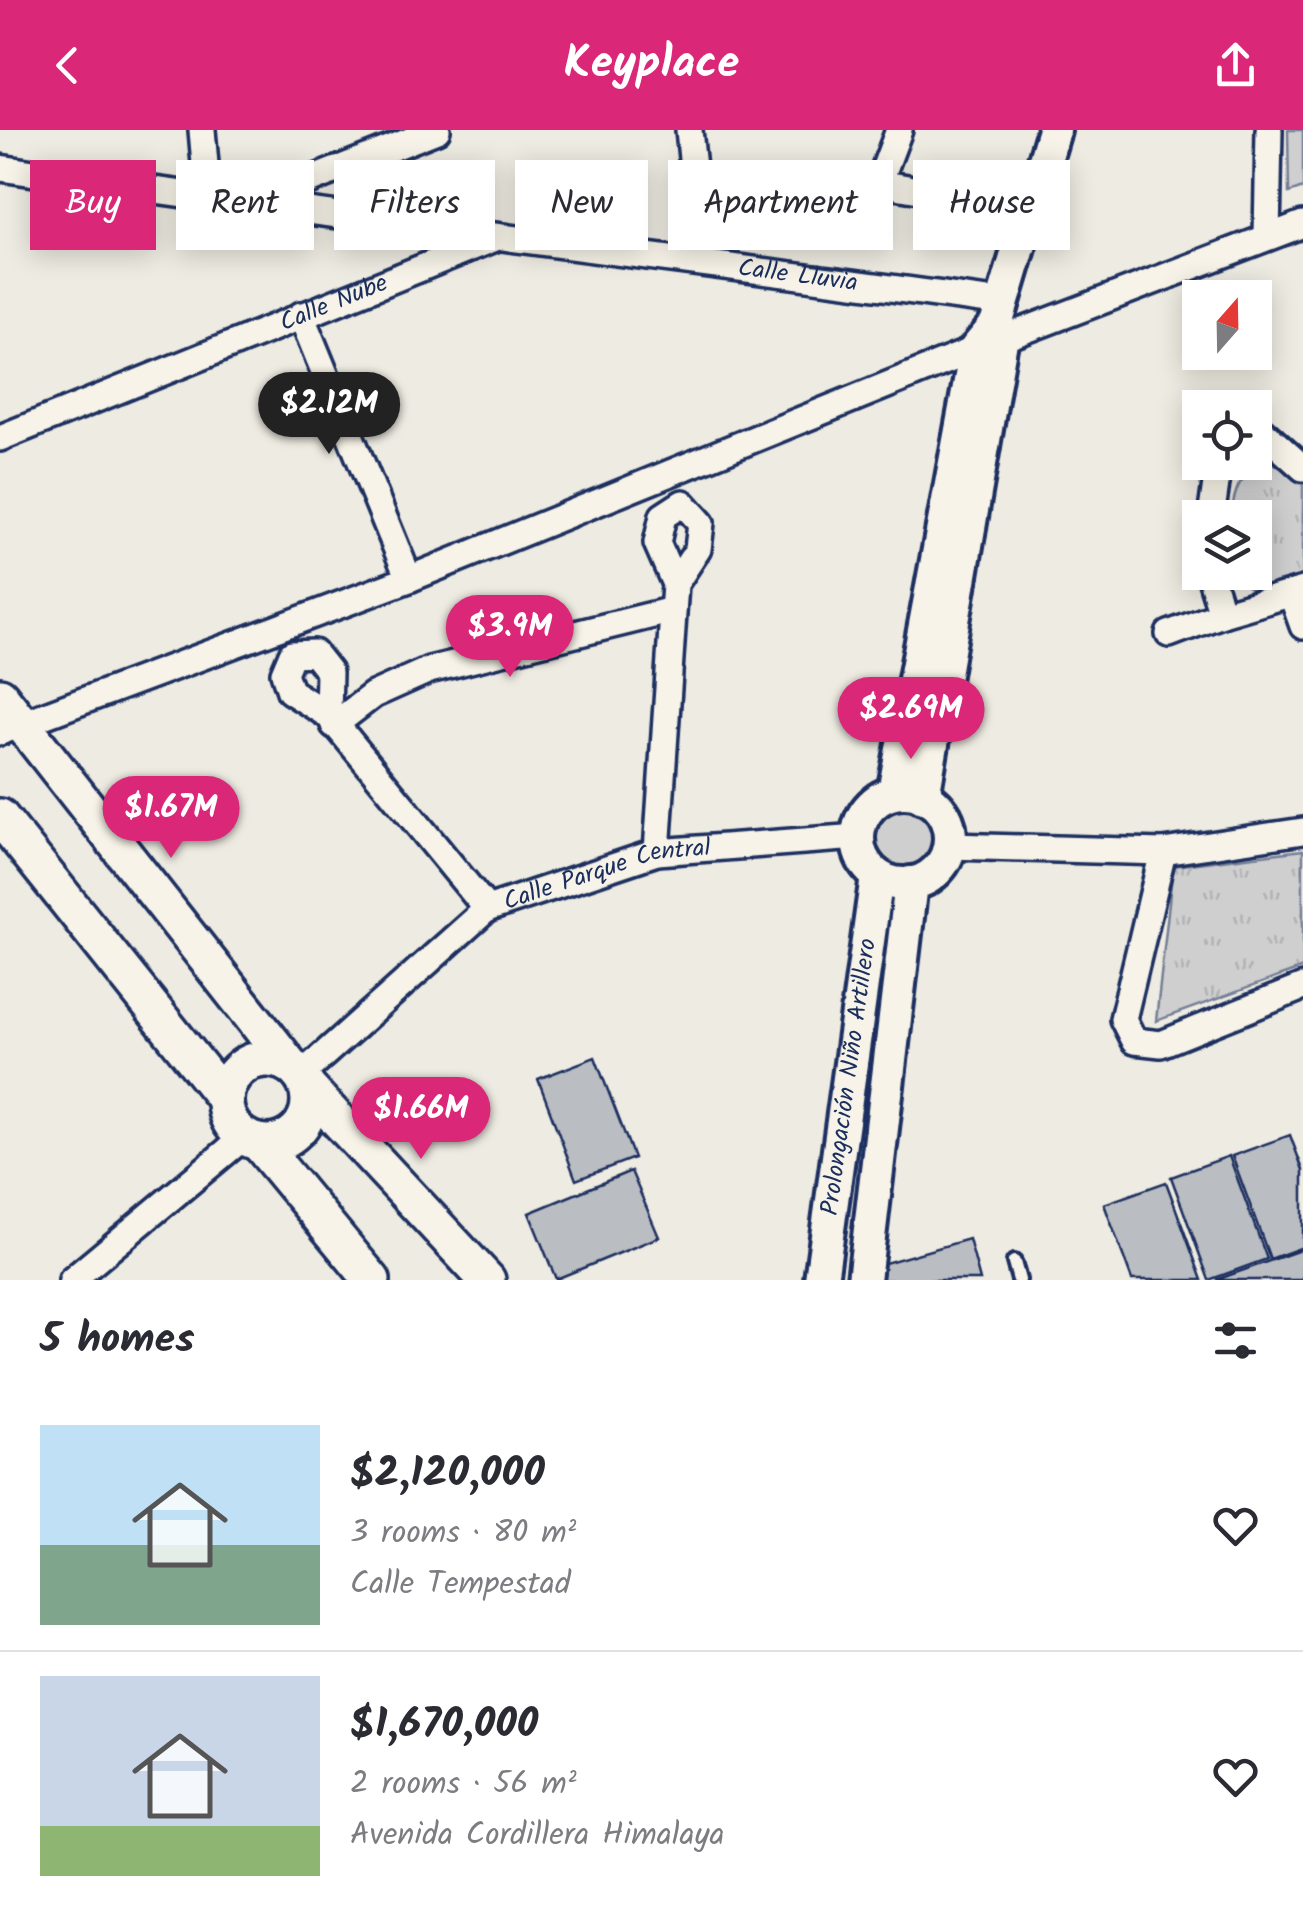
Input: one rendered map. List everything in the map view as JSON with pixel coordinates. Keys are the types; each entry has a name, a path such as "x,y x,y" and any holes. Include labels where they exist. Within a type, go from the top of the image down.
{"main road":[{"path":"7,717 300,1076 487,1280"},
{"path":"0,817 225,1098 233,1126 251,1139 372,1280"},
{"path":"225,1098 228,1084 248,1063 276,1059 300,1076 310,1103 299,1130 273,1143 251,1139"}],"street":[{"path":"202,130 205,160"},
{"path":"314,179 438,130"},
{"path":"690,130 703,262"},
{"path":"899,130 879,183 913,189"},
{"path":"1046,160 1054,130"},
{"path":"1267,237 1268,130"},
{"name":"Calle Lluvia","path":"0,168 176,193"},
{"name":"Calle Lluvia","path":"314,213 703,262 994,330"},
{"path":"7,717 408,579 994,330 1303,224"},
{"name":"Calle Nube","path":"0,438 503,235"},
{"path":"908,795 994,330 1019,250"},
{"path":"301,315 408,579"},
{"path":"1272,440 1303,468"},
{"path":"657,852 675,584"},
{"path":"1214,590 1222,614"},
{"path":"1169,634 1297,593 1303,626"},
{"path":"487,909 331,720 373,695 430,670 673,610"},
{"path":"908,795 944,817 950,831 949,846 936,871 900,884 878,876 860,852 858,837 868,809 908,795"},
{"path":"949,846 1163,852 1303,832"},
{"name":"Calle Parque Central","path":"300,1076 487,909 657,852 858,837"},
{"path":"1163,852 1124,1019 1134,1041 1160,1044 1303,987"},
{"name":"Prolongación Niño Artillero","path":"820,1280 878,876"},
{"name":"Prolongación Niño Artillero","path":"864,1280 911,883"},
{"path":"72,1280 251,1139"}],"lane":[{"path":"1014,1262 1020,1280"}],"green space":[{"path":"1288,130 1303,130 1303,188 1289,193"},
{"path":"1272,463 1287,469 1303,485 1303,582 1282,590 1265,592 1255,590 1272,590 1272,500 1234,500 1240,482 1272,480"},
{"path":"904,794 936,807 949,839 936,871 904,884 872,871 859,839 872,807"},
{"path":"1303,850 1303,968 1156,1021 1173,866"}],"building":[{"path":"595,1057 634,1158 576,1180 538,1079"},
{"path":"1290,1135 1303,1170 1303,1247 1270,1259 1232,1156"},
{"path":"1229,1156 1267,1259 1209,1280 1171,1177"},
{"path":"631,1171 659,1237 556,1279 529,1213"},
{"path":"1166,1182 1202,1280 1132,1280 1104,1204"},
{"path":"969,1239 980,1280 871,1280 867,1268"},
{"path":"1303,1249 1303,1280 1216,1280"}]}
